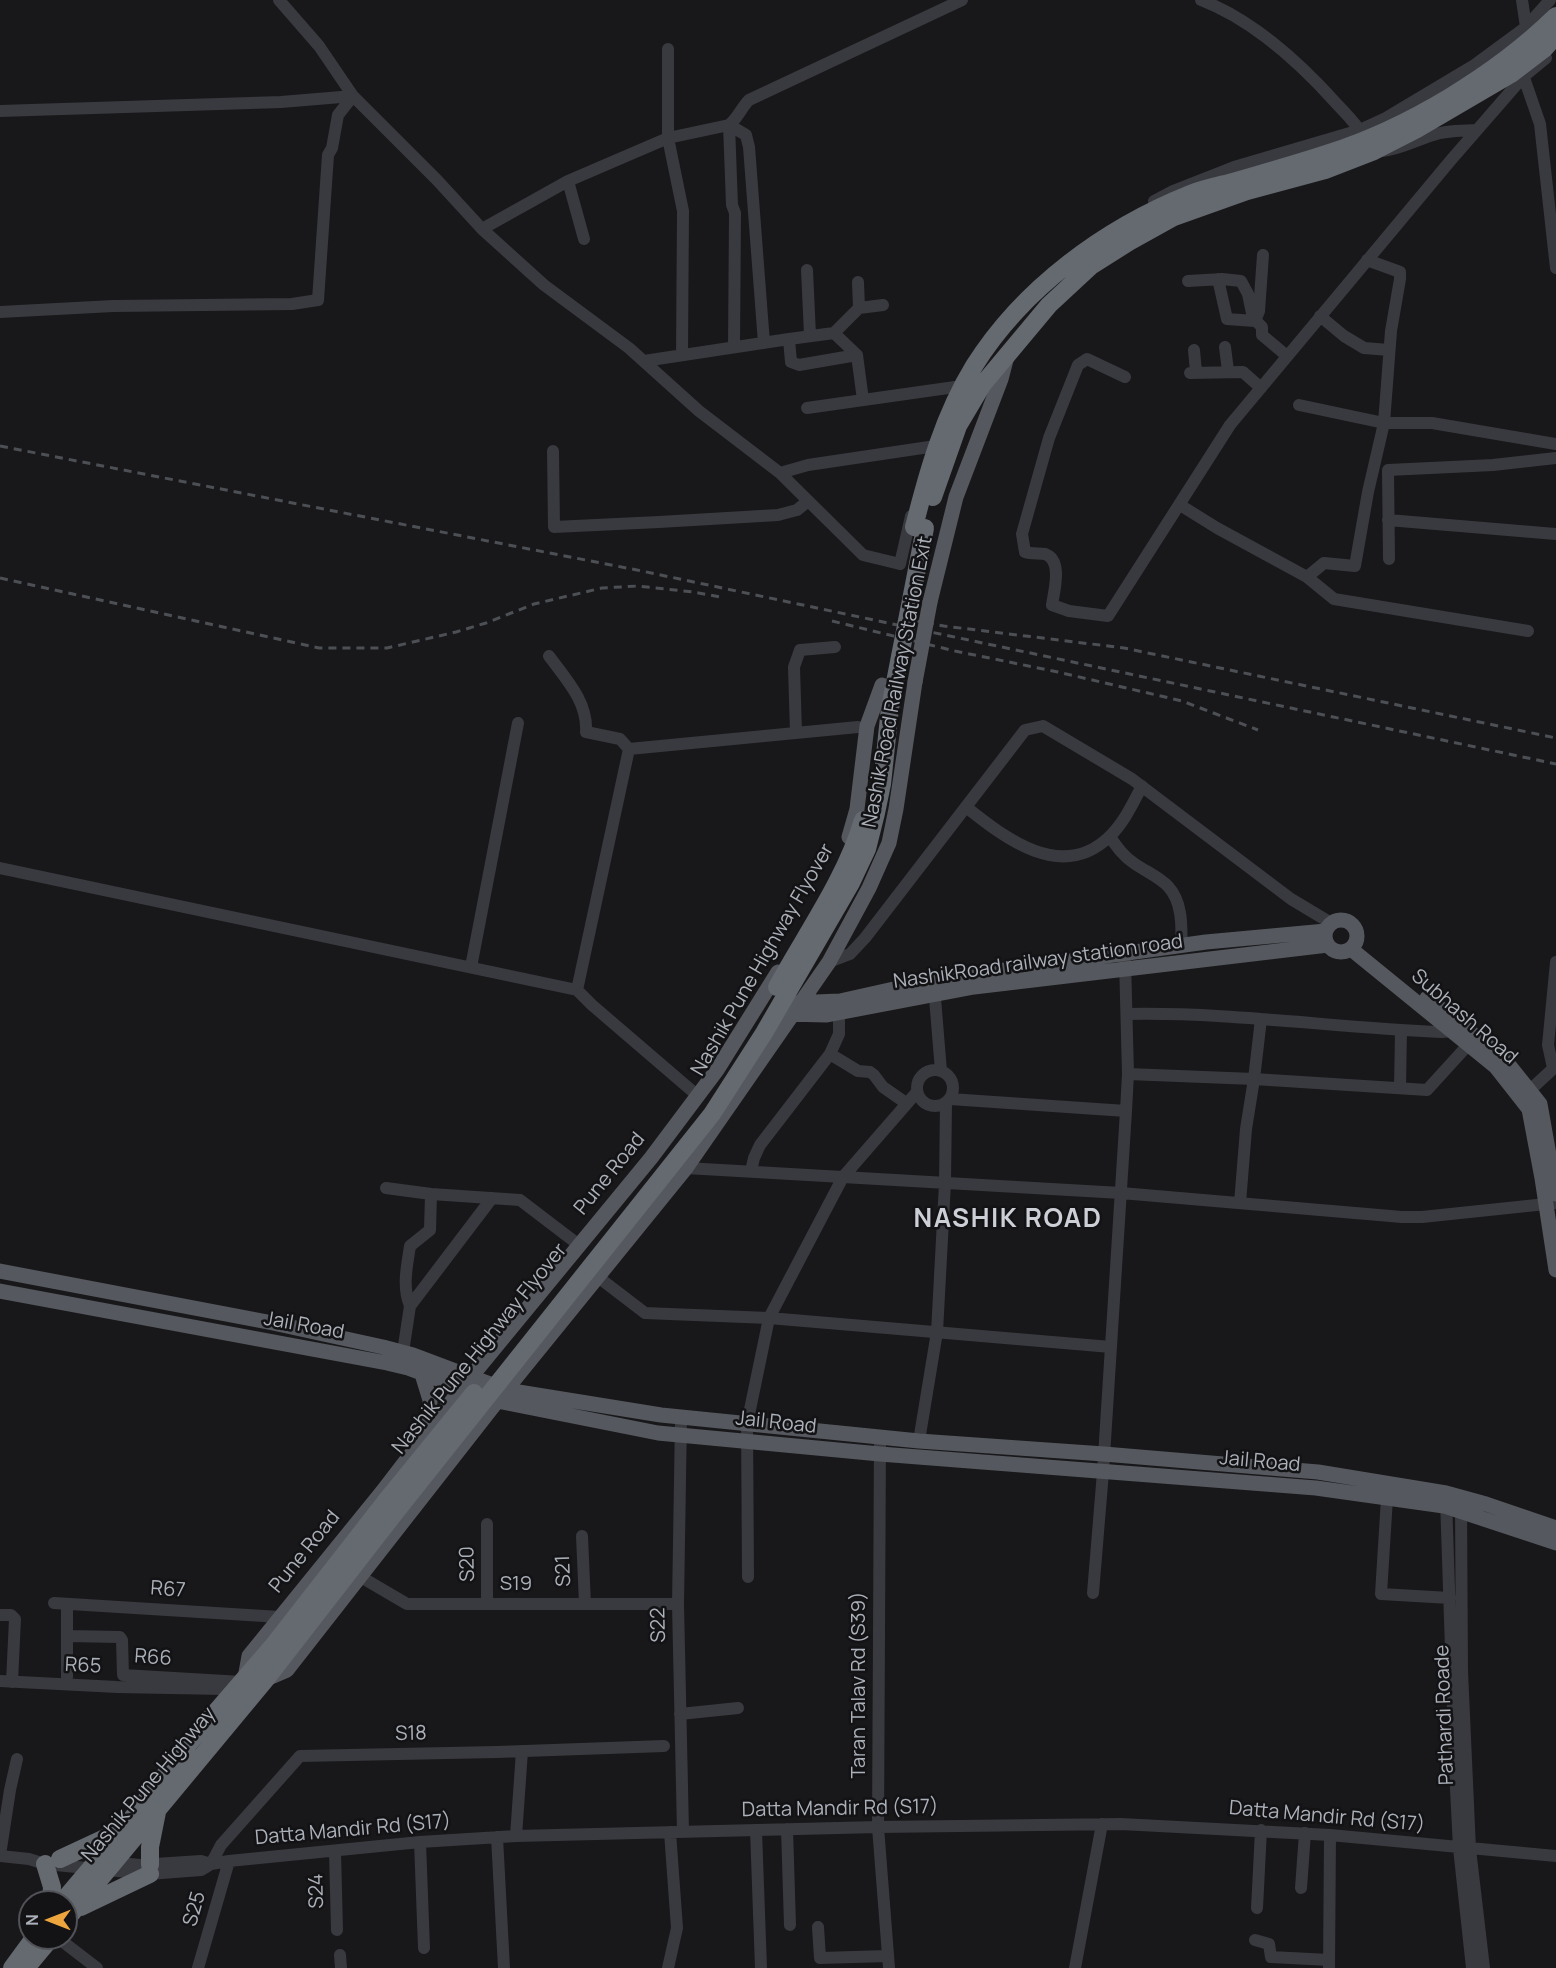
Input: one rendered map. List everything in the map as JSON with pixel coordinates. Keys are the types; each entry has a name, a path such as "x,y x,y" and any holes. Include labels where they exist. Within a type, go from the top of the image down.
{"highway":[{"path":"1366,140 1436,105 1535,36 1556,16"},
{"path":"1366,140 1417,129 1522,72 1556,35"},
{"name":"Nashik Pune Highway Flyover","path":"266,1679 390,1508 696,1115 733,1062 843,870 855,845 864,816 882,685 919,527 958,426 982,384 1058,297 1091,266 1174,217 1247,191 1325,170 1366,140"},
{"name":"Nashik Pune Highway Flyover","path":"241,1684 390,1508 712,1114 758,1043 851,883 867,849 882,784 891,697 930,464 954,405 974,366 1007,322 1044,283 1095,244 1191,194 1330,153 1366,140"},
{"name":"Nashik Pune Highway","path":"78,1897 102,1866 158,1808 266,1679"},
{"name":"Nashik Pune Highway","path":"102,1866 124,1829 190,1742 241,1684"},
{"path":"78,1906 150,1870 150,1847 158,1808"},
{"path":"52,1890 45,1861 124,1829"},
{"path":"12,1968 25,1950"},
{"path":"26,1968 41,1950"}],"main road":[{"name":"Nashik Road Railway Station Exit","path":"266,1679 287,1670 501,1396 686,1168 829,962 889,843 930,602 956,497 1001,379 1007,355"},
{"name":"Pune Road","path":"241,1684 249,1656 717,1070 797,940 841,861 857,809 863,726 882,685"},
{"path":"756,1007 796,1009 1125,953 1182,945 1328,933 1340,920 1350,922 1356,930 1354,946 1346,952 1336,951 1328,933"},
{"name":"NashikRoad railway station road","path":"796,1009 839,1013 935,986 1125,970 1328,933"},
{"name":"Subhash Road","path":"1354,946 1496,1067 1529,1109 1553,1200"},
{"name":"Subhash Road","path":"1354,946 1504,1059 1540,1104 1553,1200 1556,1270"},
{"path":"0,1271 273,1323 405,1358"},
{"name":"Jail Road","path":"0,1291 405,1358 501,1396 658,1432 880,1454 1316,1488 1387,1498 1453,1502"},
{"name":"Jail Road","path":"405,1358 422,1374 466,1383"},
{"path":"422,1374 430,1400 429,1431"},
{"name":"Jail Road","path":"501,1396 920,1442 1104,1454 1318,1472 1453,1502 1556,1543"},
{"path":"1453,1502 1556,1528"}],"street":[{"path":"279,0 319,46 353,96 483,229 544,285 644,361 699,411 780,473 863,555 900,564 928,447 955,387 1015,306 1063,258 1117,220 1173,191 1234,167 1366,140 1386,118 1473,66 1526,27 1550,0"},
{"path":"483,229 568,182 668,138 720,129 729,125 735,121 742,107 749,100 962,0"},
{"path":"1201,0 1248,25 1294,60 1366,140 1396,150 1435,134 1477,130"},
{"path":"1522,0 1526,27"},
{"path":"1125,377 1087,359 1078,365 1049,438 1022,534 1025,552 1044,554 1052,558 1056,568 1056,578 1052,605 1069,611 1108,615 1230,425 1477,130 1522,72 1556,48"},
{"path":"668,49 668,138 683,211 682,355"},
{"path":"1522,72 1540,124 1556,268"},
{"path":"0,111 281,102 353,96"},
{"path":"0,312 113,306 292,304 318,300 328,155 332,148 338,115 353,96"},
{"path":"729,125 746,135 749,147 764,343"},
{"path":"729,125 732,205 735,213 734,347"},
{"path":"568,182 584,239"},
{"path":"1255,321 1259,310 1263,255"},
{"path":"1308,578 1324,563 1355,566 1368,492 1384,423 1391,331 1401,279 1400,272 1367,260"},
{"path":"807,270 810,335"},
{"path":"1218,279 1227,319 1255,321"},
{"path":"1188,281 1218,279 1238,280 1242,283 1248,294 1253,318 1262,327 1264,338 1287,356"},
{"path":"858,282 860,308"},
{"path":"644,361 834,333 860,308 883,305"},
{"path":"1320,316 1344,336 1364,348 1389,350"},
{"path":"834,333 857,355 863,400"},
{"path":"789,339 791,362 798,365 857,355"},
{"path":"1225,347 1228,371"},
{"path":"1194,350 1193,373 1243,372 1261,388"},
{"path":"807,408 955,387"},
{"path":"1299,405 1384,423 1432,423 1556,444"},
{"path":"780,473 808,465 928,447"},
{"path":"553,451 554,527 778,514 797,510 808,501"},
{"path":"1389,559 1388,470 1493,465 1556,458"},
{"path":"1180,505 1308,578 1334,598 1528,631"},
{"path":"1388,520 1556,534"},
{"path":"796,733 794,667 800,650 835,647"},
{"path":"549,656 577,694 586,720 586,732 620,739 629,749"},
{"path":"471,968 518,723"},
{"path":"629,749 863,726"},
{"path":"829,962 850,954 865,938 1025,730 1042,726 1142,786 1291,899 1328,933"},
{"path":"577,990 629,749"},
{"path":"966,807 997,831 1044,855 1060,857 1084,853 1110,837 1125,817 1142,786"},
{"path":"1110,837 1119,851 1134,864 1160,878 1169,886 1180,911 1182,945"},
{"path":"0,868 577,990 698,1095"},
{"path":"1093,1593 1103,1472 1128,1074 1125,953"},
{"path":"1529,1091 1555,1067 1548,1045 1556,962"},
{"path":"935,986 940,1071"},
{"path":"751,1171 760,1145 830,1054 839,1034 839,1013"},
{"path":"1127,1014 1180,1013 1401,1030 1452,1031"},
{"path":"1240,1203 1245,1129 1261,1019"},
{"path":"1401,1030 1401,1088"},
{"path":"1128,1074 1427,1090 1468,1044"},
{"path":"830,1054 858,1071 870,1072 883,1087 906,1103"},
{"path":"920,1442 937,1332 948,1101 953,1088 946,1074 940,1071 930,1071 921,1077 917,1087 919,1098 928,1106 934,1107 948,1101 1126,1111"},
{"path":"748,1577 747,1424 769,1318 843,1177 917,1092"},
{"path":"686,1168 1121,1193 1402,1217 1553,1200"},
{"path":"386,1188 431,1194 520,1200 579,1245"},
{"path":"405,1358 410,1306 405,1278 410,1246 430,1230 431,1194"},
{"path":"410,1306 492,1198"},
{"path":"598,1277 645,1313 769,1318 1111,1347"},
{"name":"S22","path":"681,1417 678,1604 683,1832"},
{"name":"Taran Talav Rd (S39)","path":"880,1437 878,1827 888,1962"},
{"path":"1387,1498 1381,1594 1450,1598"},
{"path":"1453,1502 1450,1598 1455,1769 1464,1849 1472,1968"},
{"name":"Pathardi Roade","path":"1453,1502 1462,1671 1464,1849 1484,1968"},
{"name":"S20","path":"487,1524 488,1604"},
{"name":"S21","path":"582,1536 585,1604"},
{"name":"S19","path":"361,1577 407,1604 678,1604"},
{"name":"R67","path":"54,1603 280,1617"},
{"path":"67,1604 67,1677"},
{"path":"0,1616 11,1615 15,1619 6,1682"},
{"name":"R66","path":"67,1636 120,1637 123,1681"},
{"name":"R65","path":"6,1682 123,1681 241,1684"},
{"path":"680,1714 738,1708"},
{"name":"S18","path":"211,1864 221,1845 300,1756 664,1746"},
{"path":"516,1836 522,1751"},
{"path":"0,1856 5,1789 17,1759"},
{"path":"1075,1968 1102,1824"},
{"name":"Datta Mandir Rd (S17)","path":"0,1856 150,1870 201,1861 211,1864 420,1842 516,1836 1102,1824 1305,1833 1556,1856"},
{"path":"787,1829 790,1925"},
{"path":"756,1830 761,1968"},
{"path":"1257,1908 1261,1830"},
{"path":"668,1968 677,1928 670,1832"},
{"path":"1301,1888 1305,1833"},
{"path":"1255,1940 1269,1944 1271,1957 1329,1964 1330,1835"},
{"path":"497,1837 504,1968"},
{"path":"420,1842 424,1948"},
{"name":"S24","path":"335,1852 337,1930"},
{"name":"S25","path":"198,1968 229,1861"},
{"path":"818,1927 820,1958 888,1962"},
{"path":"74,1950 97,1968"},
{"path":"340,1955 341,1968"}],"railway":[{"path":"0,446 637,570 1556,764"},
{"path":"0,578 319,648 387,648 456,632 534,604 602,588 638,586 720,597"},
{"path":"912,620 1124,648 1556,738"},
{"path":"832,621 955,651 1182,701 1258,730"}],"district":[{"name":"NASHIK ROAD","path":"1008,1220"}]}
